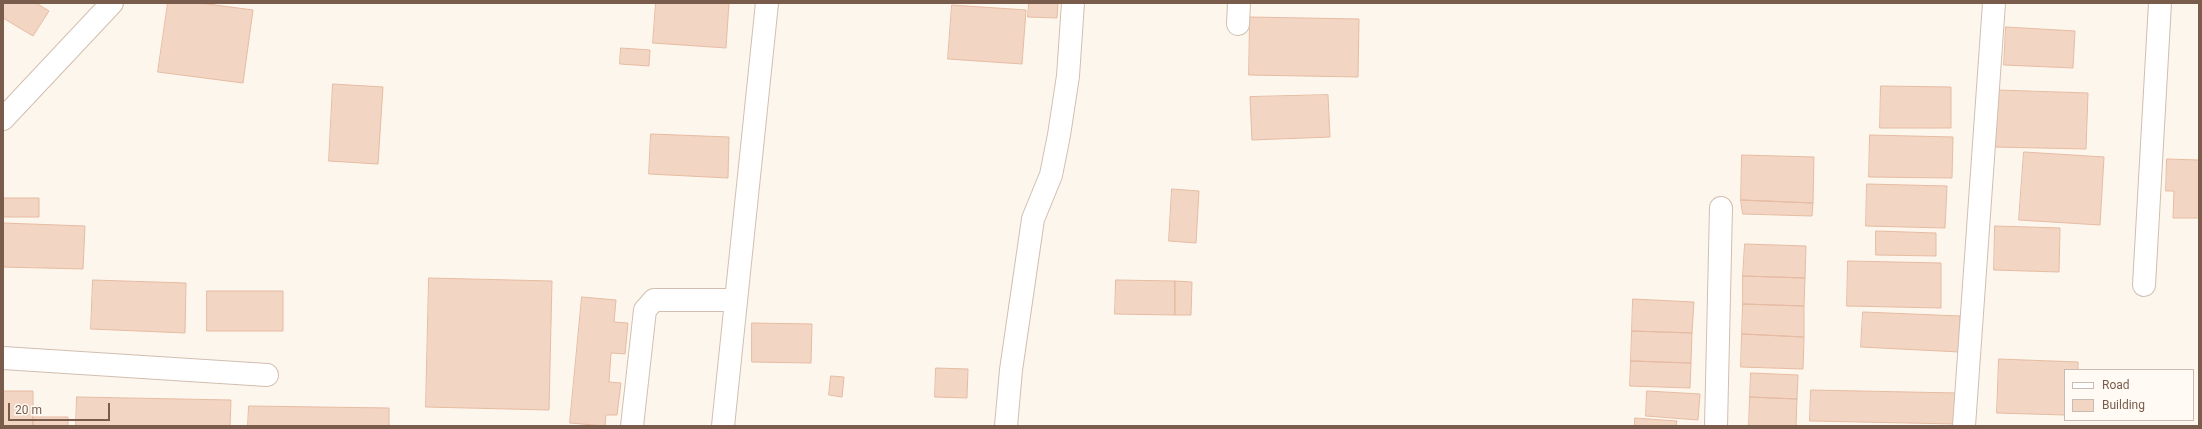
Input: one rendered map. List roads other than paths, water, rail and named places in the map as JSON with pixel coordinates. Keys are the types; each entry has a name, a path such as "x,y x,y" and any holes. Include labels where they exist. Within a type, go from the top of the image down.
{"street":[{"path":"3,119 112,3"},
{"path":"723,426 768,3"},
{"path":"1006,426 1011,370 1033,219 1051,175 1059,135 1068,76 1073,3"},
{"path":"1964,426 1994,3"},
{"path":"2144,285 2160,3"},
{"path":"1716,426 1721,208"},
{"path":"632,426 645,310 654,300 736,300"},
{"path":"3,358 267,375"}]}
